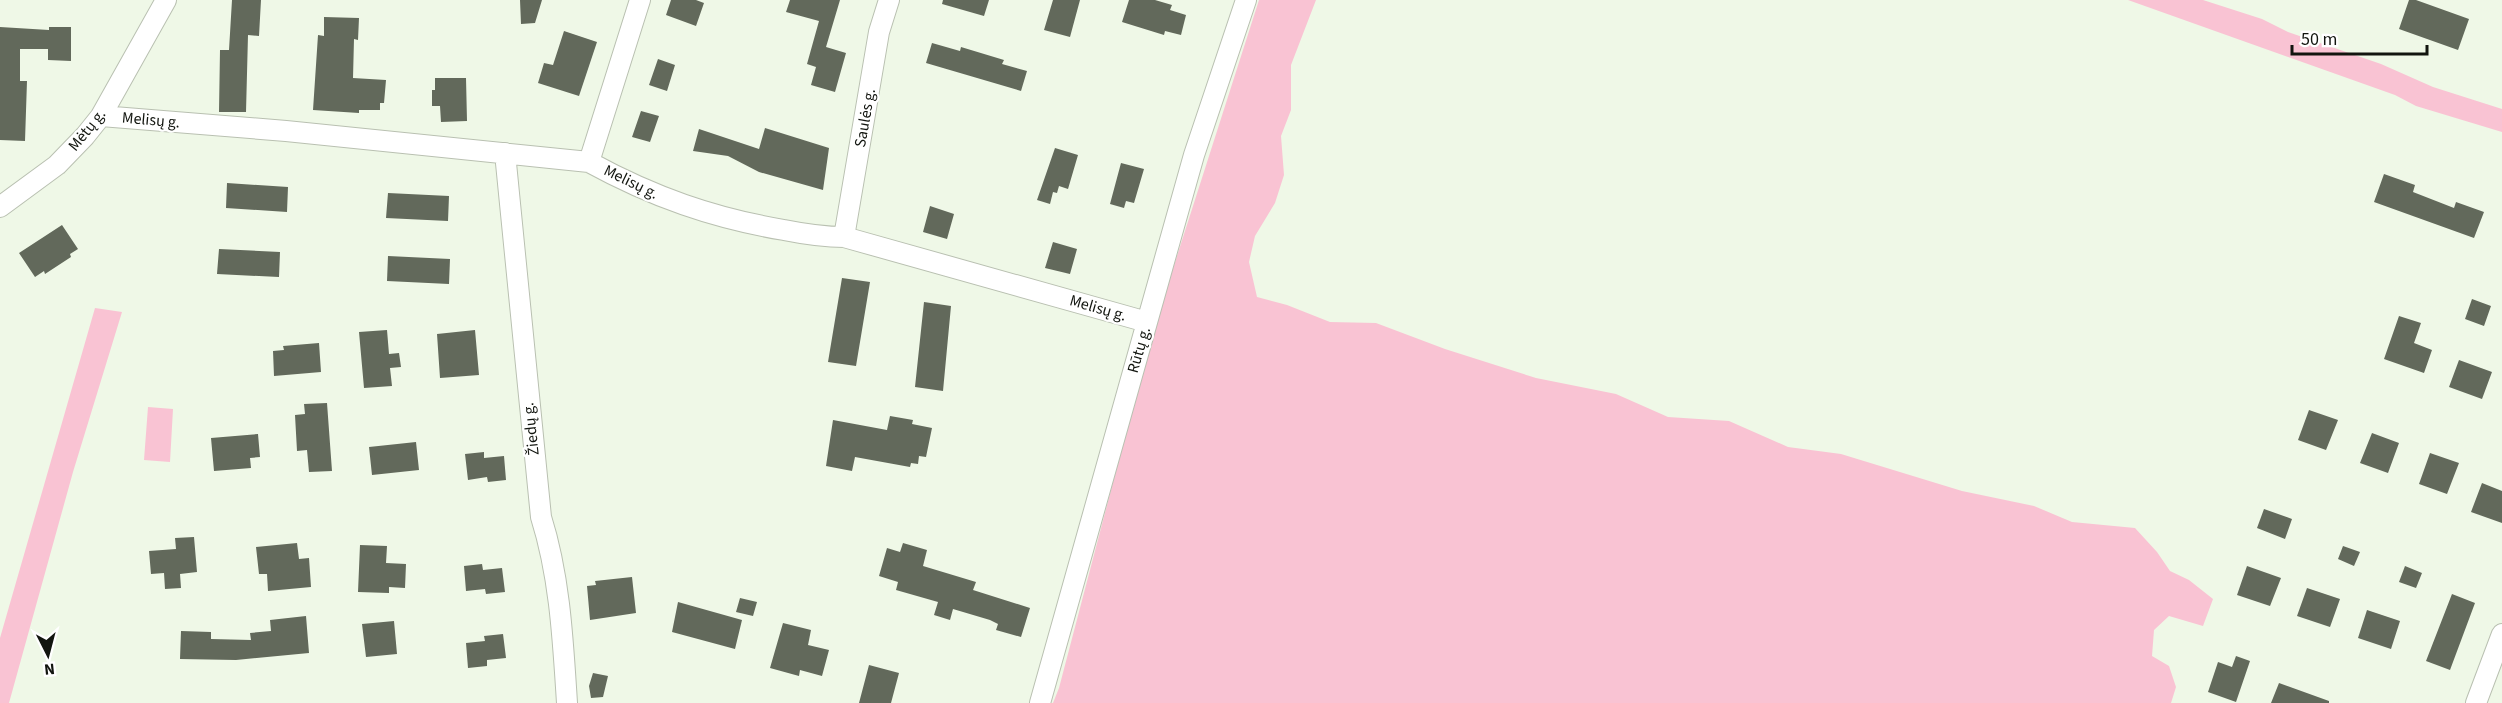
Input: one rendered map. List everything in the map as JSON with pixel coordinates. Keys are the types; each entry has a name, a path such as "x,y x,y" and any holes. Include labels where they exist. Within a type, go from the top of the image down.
{"street":[{"name":"Mėtų g.","path":"0,207 57,165 85,136 100,116 166,0"},
{"path":"589,162 640,0"},
{"name":"Saulės g.","path":"844,237 879,32 888,0"},
{"name":"Rūtų g.","path":"1040,703 1194,155 1245,0"},
{"name":"Melisų g.","path":"100,116 286,131 589,162 684,207 760,226 825,237 844,237 1147,322"},
{"name":"Žiedų g.","path":"505,153 541,517 551,550 563,640 567,703"},
{"path":"2476,703 2502,634"}],"shaded area":[{"path":"1259,0 1316,0 1291,65 1291,110 1281,136 1284,175 1275,203 1255,236 1249,262 1257,297 1287,305 1330,322 1376,323 1445,349 1536,378 1616,394 1668,417 1729,421 1788,447 1841,454 1962,491 2034,506 2072,522 2135,528 2157,552 2170,571 2189,580 2213,599 2203,626 2169,616 2154,630 2152,656 2169,666 2176,687 2171,703 1053,703 1059,688 1152,334"},
{"path":"2128,0 2203,0 2262,19 2288,32 2381,64 2433,87 2502,109 2502,132 2416,106 2395,95"},
{"path":"95,308 122,312 73,472 9,703 0,703 0,638"},
{"path":"148,407 173,409 170,462 144,460"}],"building":[{"path":"232,0 261,0 259,36 248,35 246,112 219,112 220,50 229,50"},
{"path":"520,0 542,0 535,23 521,24"},
{"path":"671,0 696,0 704,3 696,26 666,15"},
{"path":"790,0 840,0 826,47 846,53 835,92 811,85 816,67 807,64 819,21 786,12"},
{"path":"943,0 989,0 984,16 942,4"},
{"path":"1053,0 1080,0 1070,37 1044,30"},
{"path":"1129,0 1155,0 1172,5 1170,10 1186,15 1181,35 1165,31 1164,35 1122,22"},
{"path":"2409,0 2416,0 2469,19 2458,50 2399,29"},
{"path":"324,17 359,18 358,40 354,39 353,78 386,80 384,103 380,103 380,110 359,110 359,113 313,110 318,35 324,36"},
{"path":"0,27 49,30 49,27 71,27 71,61 48,60 48,49 20,49 20,81 27,81 25,141 0,140"},
{"path":"564,31 597,42 579,96 538,83 544,63 553,65"},
{"path":"932,43 960,51 961,47 1004,60 1002,64 1027,71 1021,91 926,63"},
{"path":"658,59 675,65 667,91 649,85"},
{"path":"435,78 466,78 467,121 441,122 440,106 432,106"},
{"path":"641,111 659,116 650,142 632,137"},
{"path":"765,128 829,148 823,190 759,172 728,156 693,151 699,129 759,149"},
{"path":"1055,148 1078,155 1068,189 1059,186 1057,193 1053,192 1050,204 1037,200"},
{"path":"1121,163 1144,169 1134,203 1126,201 1124,208 1110,204"},
{"path":"2384,174 2415,185 2413,192 2454,208 2456,202 2484,212 2474,238 2374,202"},
{"path":"227,183 288,187 287,212 226,208"},
{"path":"388,193 449,196 448,221 386,218"},
{"path":"930,206 954,214 947,239 923,232"},
{"path":"62,225 78,249 70,254 71,257 45,274 44,271 35,277 19,253"},
{"path":"1053,242 1077,249 1070,274 1045,268"},
{"path":"219,249 280,252 279,277 217,274"},
{"path":"388,256 450,259 449,284 387,281"},
{"path":"842,278 870,282 856,366 828,362"},
{"path":"2472,299 2491,306 2484,326 2465,319"},
{"path":"924,302 951,306 943,391 915,387"},
{"path":"2399,316 2421,323 2414,343 2432,350 2424,373 2384,359"},
{"path":"387,330 389,354 399,353 401,367 390,368 392,386 364,388 359,332"},
{"path":"475,330 479,375 440,378 437,334"},
{"path":"319,343 321,372 274,376 273,351 284,350 283,346"},
{"path":"2459,360 2492,372 2482,399 2449,387"},
{"path":"327,403 332,471 309,472 307,450 297,451 295,415 305,414 304,404"},
{"path":"2309,410 2338,420 2326,450 2298,440"},
{"path":"890,416 913,420 912,424 932,428 926,457 919,456 918,464 911,463 910,467 855,457 852,471 826,466 833,420 887,430"},
{"path":"2372,433 2399,443 2388,473 2360,463"},
{"path":"258,434 260,457 250,458 251,468 214,471 211,438"},
{"path":"416,442 419,470 372,475 369,447"},
{"path":"484,452 484,458 504,456 506,480 488,482 487,477 468,480 465,454"},
{"path":"2430,453 2459,463 2447,494 2419,484"},
{"path":"2482,483 2502,491 2502,523 2471,512"},
{"path":"2264,509 2292,519 2285,539 2257,528"},
{"path":"194,537 197,572 180,574 181,588 165,589 164,573 151,574 149,551 176,549 175,538"},
{"path":"297,543 299,559 309,558 311,587 268,591 267,574 259,574 256,547"},
{"path":"903,543 927,550 923,566 976,582 973,590 1030,608 1021,637 996,630 998,624 990,620 953,609 950,620 934,615 938,602 896,590 898,582 879,576 887,548 900,552"},
{"path":"360,545 387,546 386,563 406,564 405,588 389,587 389,593 358,592"},
{"path":"2343,546 2360,552 2354,566 2338,559"},
{"path":"482,564 483,570 502,568 505,592 486,594 485,589 466,591 464,566"},
{"path":"2247,566 2281,578 2270,606 2237,595"},
{"path":"2405,566 2422,573 2416,588 2399,582"},
{"path":"632,577 636,613 590,620 587,586 596,585 595,581"},
{"path":"2307,588 2340,599 2330,627 2297,616"},
{"path":"2452,594 2475,603 2450,670 2426,661"},
{"path":"740,598 757,602 753,616 736,612"},
{"path":"678,602 742,620 735,649 672,632"},
{"path":"2367,610 2400,621 2391,649 2358,638"},
{"path":"306,616 309,653 236,660 180,659 181,631 211,632 211,639 251,640 250,633 271,631 270,620"},
{"path":"394,621 397,654 366,657 362,624"},
{"path":"783,623 811,630 808,645 829,650 822,676 800,670 799,676 770,668"},
{"path":"503,634 506,658 487,660 487,666 468,668 466,643 485,641 484,636"},
{"path":"2236,656 2250,661 2236,702 2208,692 2218,662 2232,667"},
{"path":"869,665 899,673 891,703 859,703"},
{"path":"593,673 608,676 603,697 591,698 589,686"},
{"path":"2279,683 2329,701 2329,703 2271,703"}]}
